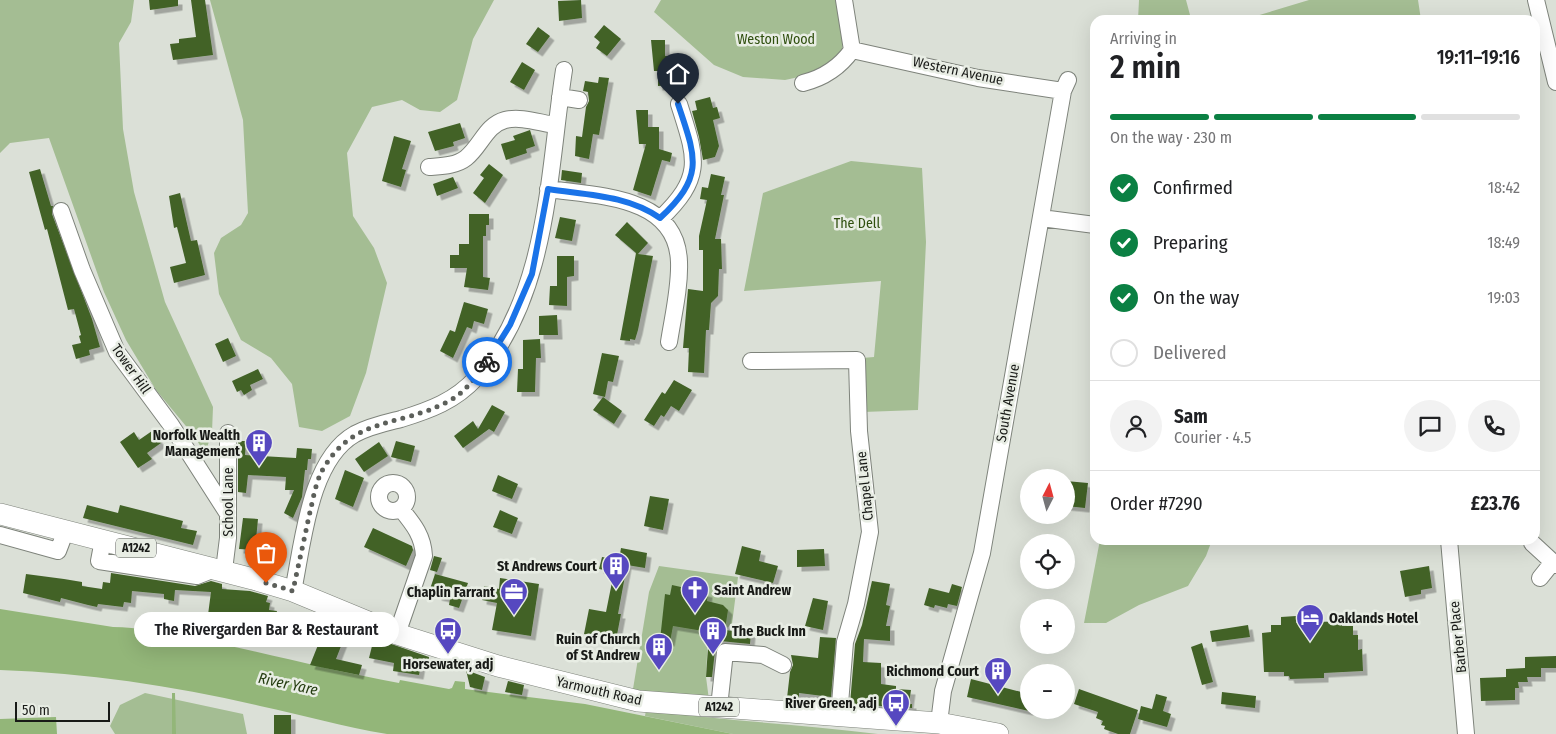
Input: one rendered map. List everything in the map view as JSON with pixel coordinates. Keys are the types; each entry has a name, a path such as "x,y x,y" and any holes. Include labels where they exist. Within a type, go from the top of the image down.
{"main road":[{"name":"Yarmouth Road","path":"0,514 220,569 293,591 397,634 498,666 638,701 939,723 998,734"}],"street":[{"path":"803,83 813,80 841,64 852,50 844,0"},
{"path":"1536,0 1540,15"},
{"path":"1540,16 1556,82"},
{"name":"Western Avenue","path":"852,50 978,78 1066,86"},
{"path":"293,591 316,487 322,470 334,452 353,435 374,425 430,410 449,401 476,378 510,325 532,274 548,189 564,70"},
{"name":"South Avenue","path":"939,723 943,691 982,554 1066,86"},
{"path":"560,97 579,100"},
{"path":"660,218 675,204 688,185 694,169 693,153 678,104"},
{"path":"429,167 445,166 467,158 496,123 518,119 556,126"},
{"path":"548,189 623,200 644,207 660,218 670,232 677,247 679,260 669,342"},
{"name":"Tower Hill","path":"61,211 82,270 117,352 171,424 228,514"},
{"path":"1041,218 1090,224"},
{"name":"Chapel Lane","path":"751,361 857,360 859,431 870,532 856,604 845,642 839,716"},
{"name":"School Lane","path":"220,569 228,538 228,433"},
{"path":"397,634 424,556 418,530 401,509"},
{"path":"0,535 58,551 66,530"},
{"name":"Barber Place","path":"1449,545 1466,734"},
{"path":"1533,545 1554,564 1540,578"},
{"path":"720,707 726,647 762,655 783,665"}],"green space":[{"path":"0,0 134,0 131,22 119,43 123,129 134,192 165,302 213,407 212,432 205,454 195,437 156,390 126,340 104,292 49,138 10,143 0,153"},
{"path":"210,0 494,0 473,39 457,100 440,112 420,110 402,100 372,107 347,153 353,216 374,248 387,283 366,373 350,416 322,431 299,427 292,384 271,358 241,340 219,294 214,253 221,238 241,225 248,213 243,120"},
{"name":"Weston Wood","path":"661,0 839,0 843,54 808,75 785,80 743,77 714,65 654,12"},
{"path":"1139,0 1186,0 1190,15 1138,15"},
{"path":"1309,0 1418,0 1420,15 1260,15"},
{"name":"The Dell","path":"851,161 922,168 926,242 918,410 863,412 862,358 874,357 881,281 744,291 763,193"},
{"path":"1099,545 1210,545 1206,556 1188,586 1139,605 1106,623 1084,623"},
{"path":"659,566 738,577 732,624 720,633 708,633 706,677 709,700 658,696 633,689 649,592"},
{"path":"145,693 243,714 247,734 115,734 110,726 120,705"},
{"path":"646,710 878,734 733,734 645,716"}],"water":[{"name":"River Yare","path":"0,609 185,637 399,683 400,680 449,689 452,688 455,681 465,682 465,689 585,704 733,734 387,734 228,699 163,687 98,677 0,670"},
{"path":"172,693 175,693 176,734 172,734"},
{"path":"56,717 57,734 0,734 0,719"}],"building":[{"path":"149,0 178,0 178,6 150,10"},
{"path":"191,0 205,0 213,55 173,60 170,44 179,43 179,39 196,37"},
{"path":"581,0 582,18 559,21 558,1"},
{"path":"604,25 621,39 607,56 596,48 600,42 594,37"},
{"path":"538,27 550,36 538,52 526,44"},
{"path":"651,40 665,40 665,56 671,56 671,70 675,70 676,85 658,86 658,71 654,71"},
{"path":"522,62 535,70 524,90 510,82"},
{"path":"599,77 609,78 599,135 593,134 589,159 575,156 576,136 582,137 586,107 589,101 588,92 583,91 585,81 598,83"},
{"path":"710,97 713,108 717,107 720,118 713,120 719,146 715,157 703,160 692,111 697,110 695,101"},
{"path":"636,110 648,110 648,127 659,127 659,149 672,153 670,162 662,160 651,196 633,190 646,144 639,144"},
{"path":"460,123 465,138 453,142 454,146 435,151 428,132"},
{"path":"530,130 535,146 526,149 527,153 506,160 501,144 515,140 513,136"},
{"path":"394,136 411,141 402,169 406,170 401,187 382,181"},
{"path":"489,164 503,175 485,203 473,193 484,178 480,175"},
{"path":"40,169 51,206 53,206 52,214 92,319 100,347 89,350 90,355 76,359 72,345 81,343 79,336 81,335 74,309 68,310 47,229 45,230 29,172"},
{"path":"562,170 582,173 581,183 561,180"},
{"path":"711,174 725,177 721,195 724,195 715,239 721,239 722,269 719,269 718,296 711,303 709,330 706,330 704,373 688,372 689,348 683,348 688,289 703,291 703,250 699,250 699,236 707,200 700,199 702,187 708,188"},
{"path":"453,177 458,188 437,196 433,184"},
{"path":"180,193 191,241 197,240 205,275 174,283 170,267 186,263 177,227 174,228 169,196"},
{"path":"469,214 489,214 486,236 483,236 483,277 490,278 488,290 464,287 467,268 450,268 450,255 459,255 459,244 469,244"},
{"path":"560,217 576,220 572,241 555,238"},
{"path":"627,222 648,243 638,254 653,256 638,330 635,340 630,339 630,341 620,340 636,253 615,235"},
{"path":"557,256 574,256 574,276 567,277 567,306 549,305 550,286 557,286"},
{"path":"464,302 488,309 484,324 474,321 472,329 467,327 453,358 440,351 450,330 455,332"},
{"path":"557,315 558,335 539,335 539,316"},
{"path":"228,338 236,356 223,362 215,344"},
{"path":"540,339 541,358 536,358 535,392 517,392 518,369 523,369 523,340"},
{"path":"602,353 619,356 613,382 608,381 605,397 593,394"},
{"path":"258,369 263,379 250,385 252,390 244,395 241,390 237,392 232,381"},
{"path":"674,380 692,390 679,411 671,406 664,417 661,415 654,426 644,420 662,392 665,394"},
{"path":"603,397 622,411 614,424 593,410"},
{"path":"492,405 505,412 494,432 489,429 463,448 454,436 473,421 478,429"},
{"path":"152,431 161,443 147,453 152,459 138,468 120,442 134,432 139,440"},
{"path":"238,441 246,441 245,455 296,458 297,448 312,449 311,459 308,459 307,470 305,470 302,497 293,518 284,513 294,490 285,490 286,477 248,475 246,493 238,492"},
{"path":"396,441 415,446 411,462 391,457"},
{"path":"379,442 388,456 364,472 355,459"},
{"path":"345,470 364,478 353,507 335,499"},
{"path":"498,475 518,484 512,499 492,491"},
{"path":"1075,482 1088,483 1085,508 1075,507"},
{"path":"650,496 669,499 663,530 644,526"},
{"path":"87,505 118,513 120,505 183,521 181,528 197,531 193,545 83,518"},
{"path":"500,510 518,518 512,534 493,527"},
{"path":"243,518 258,519 255,550 239,549"},
{"path":"373,528 412,546 413,550 406,566 364,547"},
{"path":"742,546 761,551 759,561 778,566 773,583 735,574"},
{"name":"St Andrews Court","path":"621,548 647,553 645,568 627,565 618,614 621,614 616,640 584,634 589,609 606,612 614,572 599,569 602,557 619,560"},
{"path":"824,549 825,566 797,567 797,550"},
{"path":"434,556 442,558 437,572 430,570"},
{"path":"1429,566 1432,588 1421,590 1421,594 1405,597 1400,571"},
{"path":"111,573 195,586 211,581 222,584 222,589 250,591 268,596 266,602 270,603 269,610 277,611 276,615 298,625 296,630 250,618 249,622 232,617 227,638 214,636 214,631 206,630 211,592 175,590 174,601 164,599 164,594 132,591 131,603 124,602 123,607 98,604 97,607 61,598 60,602 23,593 26,574 82,582 82,586 102,589 103,582 110,583"},
{"path":"435,574 468,583 459,608 449,605 450,599 437,596 438,592 430,589"},
{"name":"Chaplin Farrant","path":"500,578 539,584 531,636 492,630 497,603 482,600 484,586 499,589"},
{"path":"872,581 890,584 886,605 890,606 886,626 890,626 890,641 864,639 863,662 881,663 881,684 896,686 896,689 911,690 909,704 912,704 912,708 850,704 855,644 862,625"},
{"path":"952,584 962,587 957,606 948,604 947,608 935,605 934,608 924,605 929,588 949,593"},
{"name":"Saint Andrew","path":"672,585 708,593 707,601 723,605 728,610 725,630 751,633 750,644 720,641 715,651 712,677 706,677 709,632 673,626 670,642 660,640 665,594 670,595"},
{"path":"813,598 828,601 823,630 805,626"},
{"name":"Oaklands Hotel","path":"1296,616 1296,623 1342,621 1342,626 1353,626 1353,635 1358,635 1358,650 1362,649 1363,671 1324,673 1324,678 1290,679 1289,676 1284,676 1284,672 1264,672 1262,633 1271,632 1271,625 1281,625 1281,617"},
{"path":"324,620 347,631 336,659 362,665 359,675 310,665 320,640 318,640"},
{"path":"1248,625 1250,637 1212,642 1210,631"},
{"path":"820,637 836,638 831,697 799,693 799,699 787,698 790,672 793,665 791,655 818,658"},
{"path":"374,638 429,657 428,665 421,664 419,675 393,671 394,663 369,658"},
{"path":"1202,643 1213,682 1202,685 1191,647"},
{"path":"1556,656 1556,668 1541,668 1541,677 1527,677 1528,682 1518,682 1519,688 1515,688 1515,700 1481,701 1480,678 1506,677 1506,669 1525,668 1525,657"},
{"path":"466,670 485,677 482,690 470,687"},
{"name":"Richmond Court","path":"971,679 1020,692 1020,709 967,697"},
{"path":"508,681 524,685 522,695 505,692"},
{"path":"1079,689 1138,710 1130,734 1118,734 1104,729 1105,726 1101,725 1103,721 1096,718 1098,712 1075,704"},
{"path":"1222,692 1256,696 1255,708 1221,704"},
{"path":"1156,694 1167,697 1163,711 1171,714 1167,727 1138,719 1141,706 1152,709"},
{"path":"274,715 291,715 291,734 274,734"}],"way so far":[{"path":"266,583 293,591 316,487 322,470 334,452 353,435 374,425 430,410 449,401 476,378 487,362"}],"place":[{"name":"Norfolk Wealth Management","path":"259,467"},
{"name":"The Rivergarden Bar & Restaurant","path":"266,583"},
{"name":"St Andrews Court","path":"616,590"},
{"name":"Saint Andrew","path":"695,614"},
{"name":"Chaplin Farrant","path":"514,616"},
{"name":"Oaklands Hotel","path":"1310,642"},
{"name":"Horsewater, adj","path":"448,655"},
{"name":"The Buck Inn","path":"713,655"},
{"name":"Ruin of Church of St Andrew","path":"659,671"},
{"name":"Richmond Court","path":"998,695"},
{"name":"River Green, adj","path":"896,727"}],"route":[{"path":"487,362 510,325 532,274 548,189 623,200 644,207 660,218 675,204 688,185 694,169 693,153 688,132 678,104"}]}
